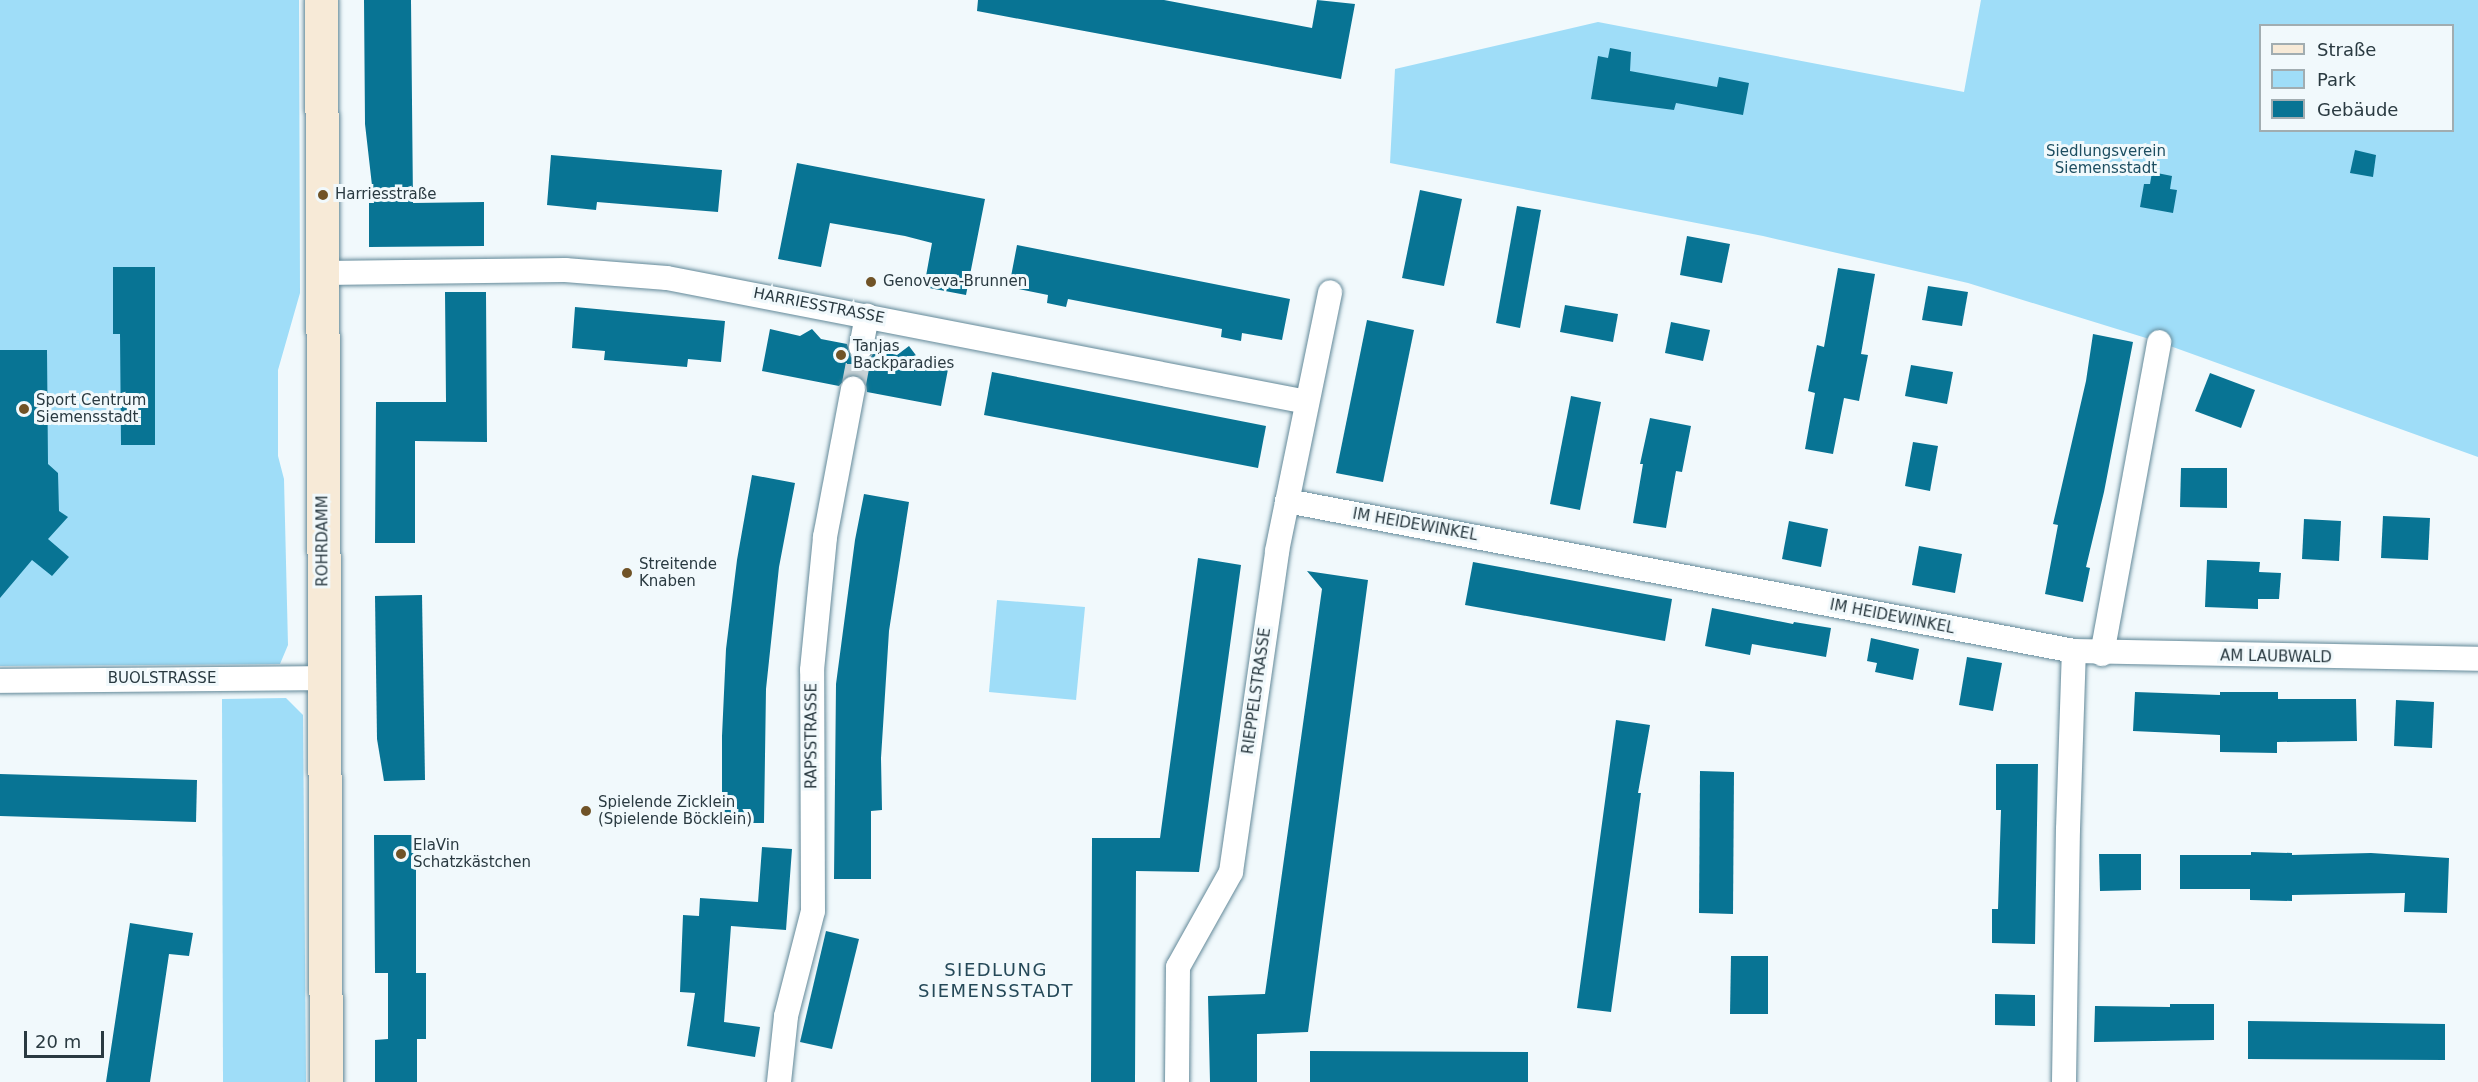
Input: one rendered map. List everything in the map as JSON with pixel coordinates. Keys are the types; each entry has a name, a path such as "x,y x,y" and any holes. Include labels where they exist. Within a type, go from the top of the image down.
{"main road":[{"name":"ROHRDAMM","path":"321,0 326,1082"}],"street":[{"name":"HARRIESSTRASSE","path":"324,273 580,270 667,278 1307,402"},
{"name":"RIEPPELSTRASSE","path":"1177,1082 1178,967 1231,872 1277,551 1330,292"},
{"path":"861,347 867,316"},
{"path":"2102,654 2159,342"},
{"name":"RAPSSTRASSE","path":"779,1082 786,1016 813,911 812,670 825,537 853,389"},
{"name":"IM HEIDEWINKEL","path":"1287,501 2074,651"},
{"path":"2064,1082 2068,829 2074,651"},
{"name":"AM LAUBWALD","path":"2074,651 2102,654 2478,659"},
{"name":"BUOLSTRASSE","path":"0,681 324,678"}],"green space":[{"name":"Sport Centrum Siemensstadt","path":"0,0 299,0 300,293 278,370 278,456 284,479 288,645 280,664 0,666"},
{"name":"Siedlungsverein Siemensstadt","path":"1981,0 2478,0 2478,457 2159,342 1968,283 1763,236 1390,163 1395,69 1598,22 1964,92"},
{"path":"997,600 1085,607 1076,700 989,692"},
{"path":"286,698 303,715 306,1082 223,1082 222,699"}],"building":[{"path":"364,0 411,0 413,203 484,202 484,246 369,247 369,203 374,203 365,124"},
{"path":"978,0 1164,0 1312,28 1317,0 1355,4 1341,79 977,11"},
{"path":"1610,48 1631,52 1630,71 1717,87 1719,77 1749,83 1743,115 1676,103 1674,110 1591,99 1598,56 1608,58"},
{"path":"2355,150 2376,155 2373,177 2350,173"},
{"path":"551,155 722,170 718,212 597,202 596,210 547,205"},
{"path":"797,163 985,199 966,295 924,287 932,243 905,236 830,223 821,267 778,259"},
{"path":"2152,172 2172,176 2170,189 2177,190 2173,213 2140,207 2144,184 2150,184"},
{"path":"1420,190 1462,199 1444,286 1402,278"},
{"path":"1517,206 1541,210 1520,328 1496,323"},
{"path":"1687,236 1730,244 1722,283 1680,275"},
{"path":"1017,245 1290,299 1282,340 1242,333 1241,341 1221,337 1222,329 1068,299 1066,307 1047,303 1048,295 1009,287"},
{"path":"113,267 155,267 155,445 121,445 120,334 113,334"},
{"path":"1838,268 1875,274 1861,354 1868,355 1859,401 1844,398 1833,454 1805,449 1815,393 1808,391 1817,345 1824,347"},
{"path":"1928,286 1968,292 1962,326 1922,320"},
{"path":"445,292 486,292 487,442 415,441 415,543 375,543 376,402 446,402"},
{"path":"1565,305 1618,314 1613,342 1560,332"},
{"path":"575,307 725,321 721,362 688,359 687,367 604,360 605,351 572,348"},
{"path":"1367,320 1414,330 1383,482 1336,473"},
{"path":"1671,322 1710,330 1703,361 1665,353"},
{"path":"770,329 800,336 812,329 821,339 847,344 851,357 859,361 871,357 875,350 897,355 909,346 918,358 949,364 941,406 867,392 866,384 856,375 848,376 839,386 762,371"},
{"path":"2093,334 2133,342 2104,492 2086,567 2090,568 2083,602 2045,594 2058,525 2053,524 2086,381"},
{"name":"Sport Centrum Siemensstadt","path":"0,350 47,350 48,464 58,473 59,511 68,517 48,539 69,557 52,576 32,560 0,598"},
{"path":"1911,365 1953,372 1947,404 1905,396"},
{"path":"992,372 1266,426 1258,468 984,415"},
{"path":"2210,373 2255,390 2241,428 2195,411"},
{"path":"1571,396 1601,402 1580,510 1550,504"},
{"path":"1650,418 1691,426 1682,472 1676,471 1666,528 1633,523 1643,464 1640,464"},
{"path":"1913,442 1938,446 1930,491 1905,486"},
{"path":"2181,468 2227,468 2227,508 2180,507"},
{"path":"752,475 795,483 779,567 766,689 764,823 722,823 722,736 726,649 737,560"},
{"path":"864,494 909,502 889,631 881,758 882,810 871,811 871,879 834,879 836,684 855,540"},
{"path":"2383,516 2430,518 2428,560 2381,558"},
{"path":"2304,519 2341,521 2339,561 2302,559"},
{"path":"1789,521 1828,529 1821,567 1782,559"},
{"path":"1919,546 1962,554 1955,593 1912,585"},
{"path":"1198,558 1241,565 1199,872 1136,871 1135,1082 1091,1082 1092,838 1160,838"},
{"path":"2207,560 2260,562 2259,572 2281,573 2279,599 2258,599 2258,609 2205,607"},
{"path":"1473,562 1672,599 1665,641 1465,605"},
{"path":"1307,571 1368,580 1308,1032 1257,1034 1257,1082 1210,1082 1208,996 1265,994 1322,589"},
{"path":"422,595 425,780 384,781 377,739 375,596"},
{"path":"1712,608 1793,624 1794,622 1831,628 1826,657 1752,644 1750,655 1705,646"},
{"path":"1871,638 1919,649 1913,680 1875,672 1877,663 1867,661"},
{"path":"1967,657 2002,663 1993,711 1959,705"},
{"path":"2135,692 2220,695 2220,692 2278,692 2278,699 2356,699 2357,741 2277,742 2277,753 2220,752 2220,735 2133,731"},
{"path":"2396,700 2434,702 2432,748 2394,746"},
{"path":"1616,720 1650,725 1638,793 1641,793 1611,1012 1577,1008"},
{"path":"1996,764 2038,764 2035,944 1992,943 1992,909 1998,909 2001,810 1996,810"},
{"path":"1700,771 1734,772 1733,914 1699,913"},
{"path":"0,774 197,780 196,822 0,816"},
{"path":"374,835 416,835 416,973 426,973 426,1039 417,1039 417,1082 375,1082 375,1040 388,1039 388,973 375,973"},
{"path":"762,847 792,849 786,930 731,926 724,1022 760,1027 755,1057 687,1046 695,993 680,992 683,915 699,916 700,898 758,902"},
{"path":"2251,852 2292,853 2292,855 2371,853 2449,858 2447,913 2404,912 2405,893 2292,895 2292,901 2250,900 2250,889 2180,889 2180,855 2251,855"},
{"path":"2099,854 2141,854 2141,890 2100,891"},
{"path":"130,923 193,933 189,956 169,954 150,1082 106,1082"},
{"path":"826,931 859,939 832,1049 800,1042"},
{"path":"1731,956 1768,956 1768,1014 1730,1014"},
{"path":"1995,994 2035,995 2035,1026 1995,1025"},
{"path":"2170,1004 2214,1004 2214,1040 2094,1042 2095,1006 2170,1007"},
{"path":"2248,1021 2445,1024 2445,1060 2248,1059"},
{"path":"1310,1051 1528,1052 1528,1082 1310,1082"}],"tunnel":[{"path":"853,389 861,347"}],"place":[{"name":"Harriesstraße","path":"323,195"},
{"name":"Genoveva-Brunnen","path":"871,282"},
{"name":"Tanjas Backparadies","path":"841,355"},
{"name":"Sport Centrum Siemensstadt","path":"24,409"},
{"name":"Streitende Knaben","path":"627,573"},
{"name":"Spielende Zicklein (Spielende Böcklein)","path":"586,811"},
{"name":"ElaVin Schatzkästchen","path":"401,854"}],"district":[{"name":"SIEDLUNG SIEMENSSTADT","path":"996,981"}]}
